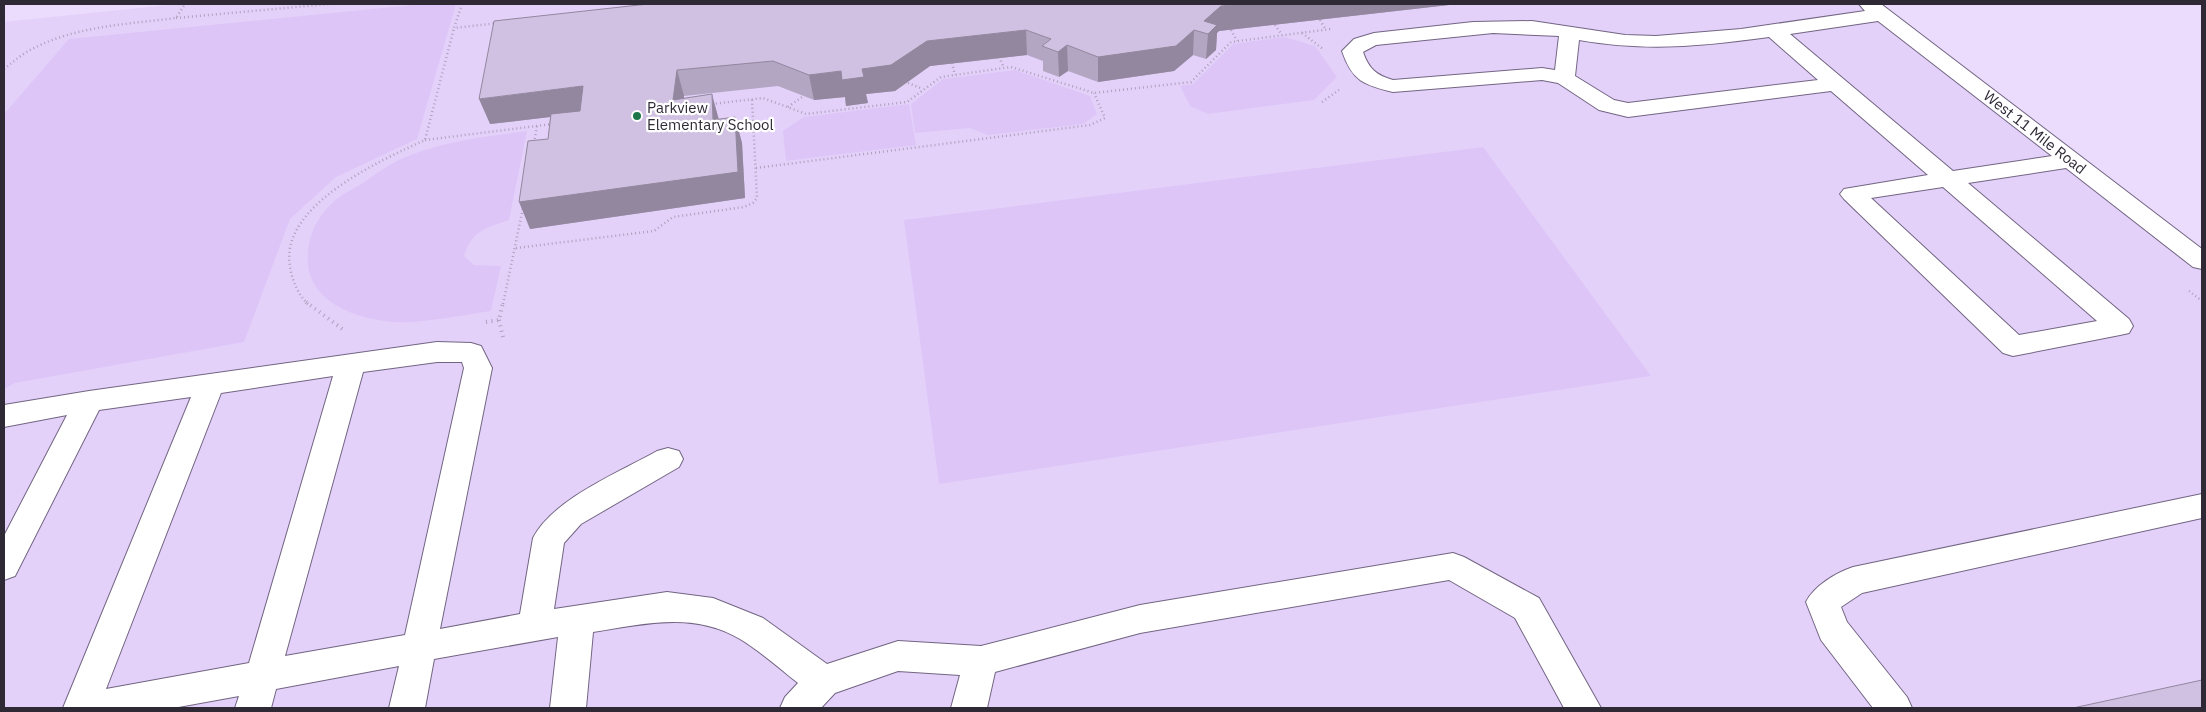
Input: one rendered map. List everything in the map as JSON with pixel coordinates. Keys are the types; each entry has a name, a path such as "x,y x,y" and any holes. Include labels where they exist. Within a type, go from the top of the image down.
{"street":[{"path":"1836,84 1628,110 1607,105 1564,78 1542,74 1393,86 1371,80 1357,68 1352,51 1361,43 1374,39 1503,26 1655,42 1774,31 1875,9"},
{"name":"West 11 Mile Road","path":"1875,9 2202,261"},
{"path":"1774,31 1945,178 2120,326 2013,346 1852,194 1945,178 2072,160"},
{"path":"1564,78 1570,33"},
{"path":"257,692 346,350"},
{"path":"4,416 89,401 210,384 346,350 470,353 478,368 407,708"},
{"path":"81,708 210,384"},
{"path":"4,567 89,401"},
{"path":"536,626 549,538 570,515 668,459"},
{"path":"1894,708 1833,630 1823,602 1853,581 2202,506"},
{"path":"798,708 823,681 898,656 981,661 1140,619 1453,566 1527,608 1583,708"},
{"path":"88,708 257,692 419,646 667,606 713,612 750,628 823,681"},
{"path":"568,708 577,620"},
{"path":"969,708 981,661"}],"path":[{"path":"176,18 185,4"},
{"path":"4,69 31,50 67,36 109,26 329,4"},
{"path":"425,140 462,4"},
{"path":"1320,20 1326,30"},
{"path":"454,28 502,22"},
{"path":"1275,25 1282,35"},
{"path":"703,105 764,98 806,114 907,102 941,77 1011,67 1094,93 1191,82 1231,42 1335,29"},
{"path":"1231,30 1237,41"},
{"path":"999,57 1004,68"},
{"path":"952,63 955,75"},
{"path":"908,83 924,89"},
{"path":"756,168 1090,125 1105,118 1094,93"},
{"path":"788,107 802,97"},
{"path":"516,248 654,231 674,217 753,203 757,198 752,99"},
{"path":"346,350 350,335 305,301 291,277 288,252 298,228 312,209 351,178 380,160 425,140 556,124"},
{"path":"534,145 537,126"},
{"path":"480,323 500,320 524,201"}],"shaded area":[{"path":"178,4 1871,4 2202,257 2202,708 4,708 4,22"},
{"path":"423,4 456,4 417,139 336,177 290,219 244,342 15,383 4,389 4,114 69,39"},
{"path":"1285,37 1315,46 1337,77 1314,100 1208,114 1190,106 1180,86 1193,84 1233,44"},
{"path":"1015,70 1090,96 1097,114 1083,124 988,135 970,128 915,133 911,104 943,79"},
{"path":"909,104 916,145 786,161 783,131 804,117"},
{"path":"527,131 509,220 486,228 475,236 464,256 474,265 501,266 491,311 412,322 381,321 348,311 333,303 321,293 312,280 308,265 308,248 312,232 320,217 342,195 386,167 411,155 460,141"},
{"path":"1483,147 1651,376 939,484 904,220"}],"building":[{"name":"Parkview Elementary School","path":"648,4 1244,4 1221,6 1204,21 1217,25 1208,34 1194,30 1176,46 1098,57 1067,45 1058,52 1042,46 1051,39 1026,30 927,41 891,65 862,69 864,77 842,80 841,71 809,75 773,61 677,70 673,100 712,94 713,120 735,117 738,172 519,202 528,141 548,139 551,114 580,111 583,86 479,99 494,21"},
{"path":"2202,680 2202,708 2073,708"}],"place":[{"name":"Parkview Elementary School","path":"637,116"}]}
